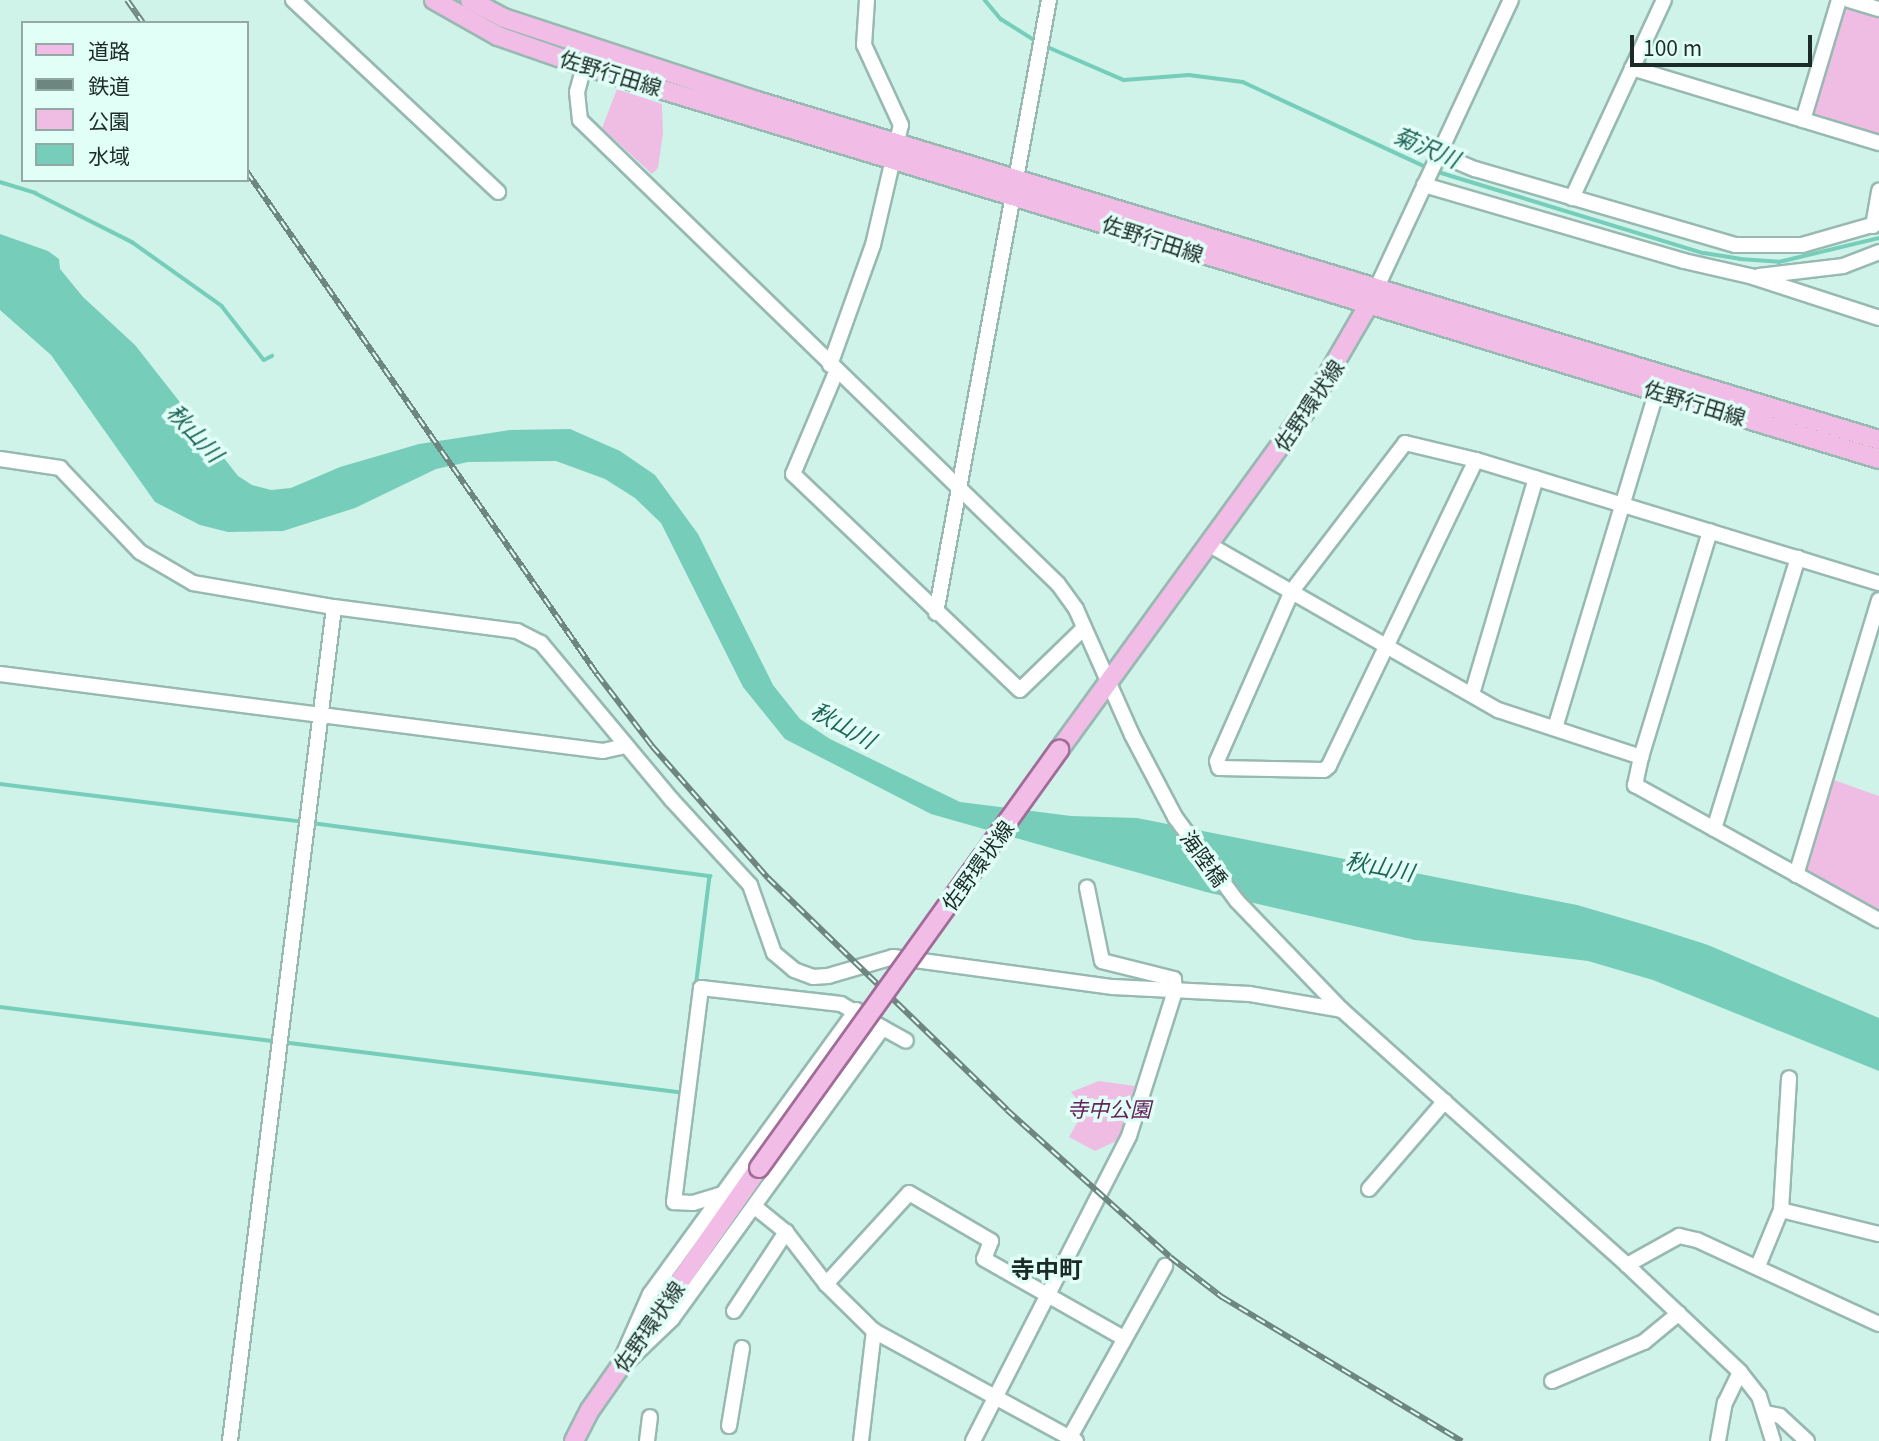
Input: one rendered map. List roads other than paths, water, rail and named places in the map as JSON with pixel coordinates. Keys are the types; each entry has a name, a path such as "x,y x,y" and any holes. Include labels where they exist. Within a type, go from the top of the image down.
{"main road":[{"name":"佐野行田線","path":"434,0 498,36 584,66 897,151"},
{"name":"佐野行田線","path":"470,0 504,18 589,47 1369,305 1879,440"},
{"name":"佐野行田線","path":"1014,187 1377,287 1879,460"},
{"name":"佐野環状線","path":"574,1441 619,1368 759,1168 1312,402 1377,287"}],"street":[{"path":"867,0 864,45 901,125 897,151 873,245 833,367 793,474 936,613 1020,690 1084,628"},
{"path":"936,613 1049,0"},
{"path":"1377,287 1511,0"},
{"path":"1572,198 1664,0"},
{"path":"1803,120 1839,0"},
{"path":"1849,0 1879,9"},
{"path":"296,1 498,192"},
{"name":"海陸橋","path":"589,47 576,111 587,129 1058,584 1084,628 1158,786 1211,868 1259,926 1342,1010 1679,1313 1740,1372 1766,1413"},
{"path":"1632,68 1879,143"},
{"path":"1437,158 1735,245 1810,243 1876,225 1879,191"},
{"path":"1426,181 1684,261 1750,276 1879,318"},
{"path":"1750,276 1830,268 1879,252"},
{"path":"1555,728 1659,383"},
{"path":"1476,460 1388,645 1324,770 1219,768 1217,761 1292,591 1405,443 1476,460 1879,583"},
{"path":"0,458 60,468 79,485 110,525 168,572 230,592 517,631 530,636 553,654 625,746 750,884 774,953 794,970 813,977 848,972 893,957 1175,991 1250,994 1342,1010"},
{"path":"1472,694 1536,478"},
{"path":"1710,531 1641,757 1635,785 1879,920"},
{"path":"1208,544 1498,710 1641,757"},
{"path":"1714,829 1798,558"},
{"path":"1796,875 1879,600"},
{"path":"230,1441 334,607"},
{"path":"0,674 322,713 603,751 625,746"},
{"path":"973,1441 1129,1136 1175,991 1174,979 1102,961 1087,888"},
{"path":"810,999 813,977"},
{"path":"722,1194 693,1203 674,1202 701,988 810,999 856,1010 906,1041"},
{"path":"619,1368 641,1307 856,1010"},
{"path":"619,1368 644,1350 672,1319 883,1028"},
{"path":"1758,1266 1781,1210 1789,1078"},
{"path":"1369,1189 1445,1101"},
{"path":"826,1284 909,1193 991,1241 984,1259 1122,1338"},
{"path":"755,1207 786,1232 826,1284 874,1331 993,1399 1073,1439 1122,1338 1165,1266"},
{"path":"1781,1210 1879,1234"},
{"path":"734,1311 786,1232"},
{"path":"1627,1265 1679,1236 1758,1266 1879,1324"},
{"path":"1552,1381 1644,1342 1679,1313"},
{"path":"861,1441 874,1331"},
{"path":"729,1426 742,1348"},
{"path":"1718,1441 1725,1403 1740,1372"},
{"path":"1773,1441 1766,1413 1780,1416 1807,1441"},
{"path":"647,1441 650,1417"}],"water":[{"name":"秋山川","path":"0,234 48,251 59,259 60,269 83,297 135,345 238,476 252,485 271,490 291,488 340,467 419,444 510,430 570,429 620,451 655,475 698,534 773,685 800,719 830,739 960,802 1071,816 1137,818 1577,905 1649,926 1708,945 1879,1018 1879,1071 1653,980 1588,961 1415,940 1206,892 931,814 785,739 743,687 661,523 635,498 605,479 556,461 468,462 436,469 355,508 283,531 228,532 200,525 155,502 51,355 0,310"}],"waterway":[{"name":"菊沢川","path":"985,0 1001,19 1036,41"},
{"name":"菊沢川","path":"1043,45 1124,80 1189,75 1243,82 1428,168"},
{"name":"菊沢川","path":"1435,171 1704,253 1740,259 1779,262 1879,238"},
{"path":"0,182 35,193 132,242 222,306 264,360 272,356"},
{"path":"0,784 304,822"},
{"path":"312,823 710,876 697,981 704,982"},
{"path":"781,990 838,996"},
{"path":"0,1007 274,1041"},
{"path":"282,1042 679,1092"}],"railway":[{"path":"127,0 142,21"},
{"path":"248,173 597,674 652,746 768,878 1007,1110 1170,1257 1222,1297 1462,1441"}],"district":[{"name":"寺中町","path":"1047,1268"}],"park label":[{"name":"寺中公園","path":"1109,1108"}]}
